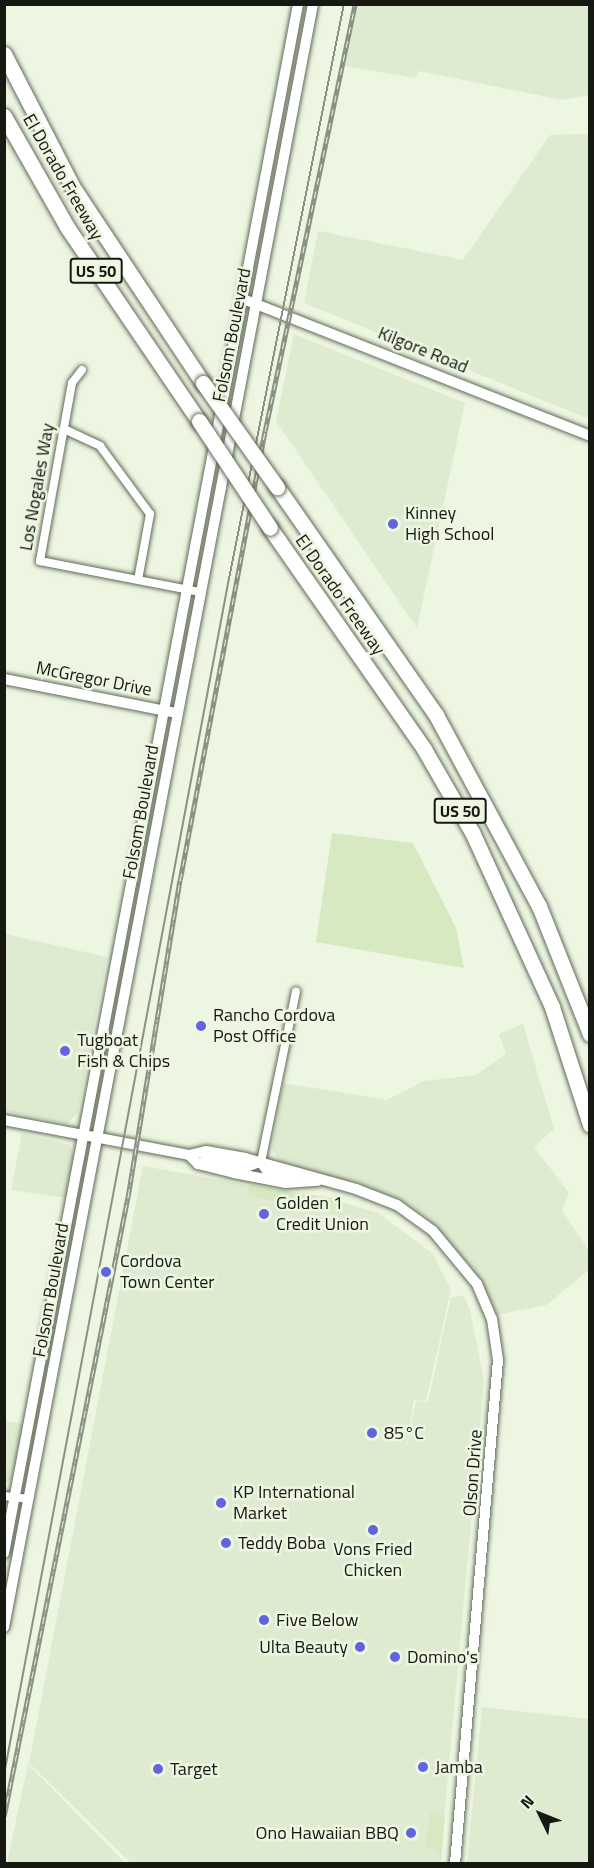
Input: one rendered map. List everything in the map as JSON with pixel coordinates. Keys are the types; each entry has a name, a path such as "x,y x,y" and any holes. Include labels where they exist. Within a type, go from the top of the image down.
{"highway":[{"name":"El Dorado Freeway","path":"5,53 72,186 203,383 436,715 539,906 590,1034"},
{"name":"El Dorado Freeway","path":"4,116 67,227 270,528 424,749 472,832 552,1007 590,1125"}],"main road":[{"name":"Folsom Boulevard","path":"4,1553 10,1497 50,1307 162,710 194,591 255,302 313,4"},
{"path":"297,8 302,19 297,31 296,54 300,67"},
{"name":"Folsom Boulevard","path":"4,1627 176,712 243,299 297,31"},
{"name":"Kilgore Road","path":"243,299 590,436"},
{"name":"McGregor Drive","path":"4,679 176,712"},
{"path":"121,934 126,940 126,984"},
{"name":"Olson Drive","path":"4,1120 189,1155 206,1151 261,1162 397,1205 433,1231 477,1284 492,1319 498,1360 455,1863"},
{"path":"189,1155 198,1164 209,1159 246,1167 261,1162 267,1171 300,1184"},
{"name":"Olson Drive","path":"198,1164 300,1184 318,1181"},
{"path":"47,1405 42,1397 56,1323 50,1307"}],"street":[{"name":"Los Nogales Way","path":"82,370 72,383 40,561 194,591"},
{"path":"64,429 104,450 150,514 138,580"},
{"path":"261,1162 296,992"},
{"path":"10,1497 27,1499"}],"shaded area":[{"path":"358,5 589,5 589,95 562,100 419,71 416,78 345,66"},
{"path":"589,134 589,419 304,303 318,231 463,260 550,135"},
{"name":"Kinney High School","path":"294,334 465,403 417,628 276,421"},
{"path":"332,833 413,843 456,928 464,968 316,942"},
{"path":"5,934 107,957 78,1112 67,1124 5,1111"},
{"path":"523,1024 554,1129 534,1147 569,1193 562,1210 588,1249 589,1270 546,1305 496,1315 473,1268 425,1216 395,1197 279,1161 272,1148 283,1083 387,1100 424,1081 476,1075 506,1054 499,1034"},
{"path":"22,1133 70,1145 74,1157 67,1198 11,1190"},
{"path":"143,1166 337,1201 378,1213 433,1254 451,1290 426,1401 414,1400 405,1455 416,1401 428,1402 451,1297 464,1296 470,1310 484,1381 440,1863 131,1863 29,1763"},
{"path":"250,1185 339,1199 339,1205 299,1197 289,1205 248,1196"},
{"path":"5,1421 23,1424 12,1478 5,1485"},
{"path":"482,1707 589,1719 588,1863 467,1863"},
{"path":"28,1764 120,1858 125,1863 7,1863"},
{"path":"430,1812 445,1815 441,1863 438,1852 426,1845"}],"tram line":[{"path":"4,1775 229,579 344,4"}],"railway":[{"path":"4,1816 128,1196 180,880 265,431 355,4"}],"place":[{"name":"Kinney High School","path":"393,524"},
{"name":"Rancho Cordova Post Office","path":"201,1026"},
{"name":"Tugboat Fish & Chips","path":"65,1051"},
{"name":"Golden 1 Credit Union","path":"264,1214"},
{"name":"Cordova Town Center","path":"106,1272"},
{"name":"85°C","path":"372,1433"},
{"name":"KP International Market","path":"221,1503"},
{"name":"Vons Fried Chicken","path":"373,1530"},
{"name":"Teddy Boba","path":"226,1543"},
{"name":"Five Below","path":"264,1620"},
{"name":"Ulta Beauty","path":"360,1647"},
{"name":"Domino's","path":"395,1657"},
{"name":"Jamba","path":"423,1767"},
{"name":"Target","path":"158,1769"},
{"name":"Ono Hawaiian BBQ","path":"411,1833"}]}
